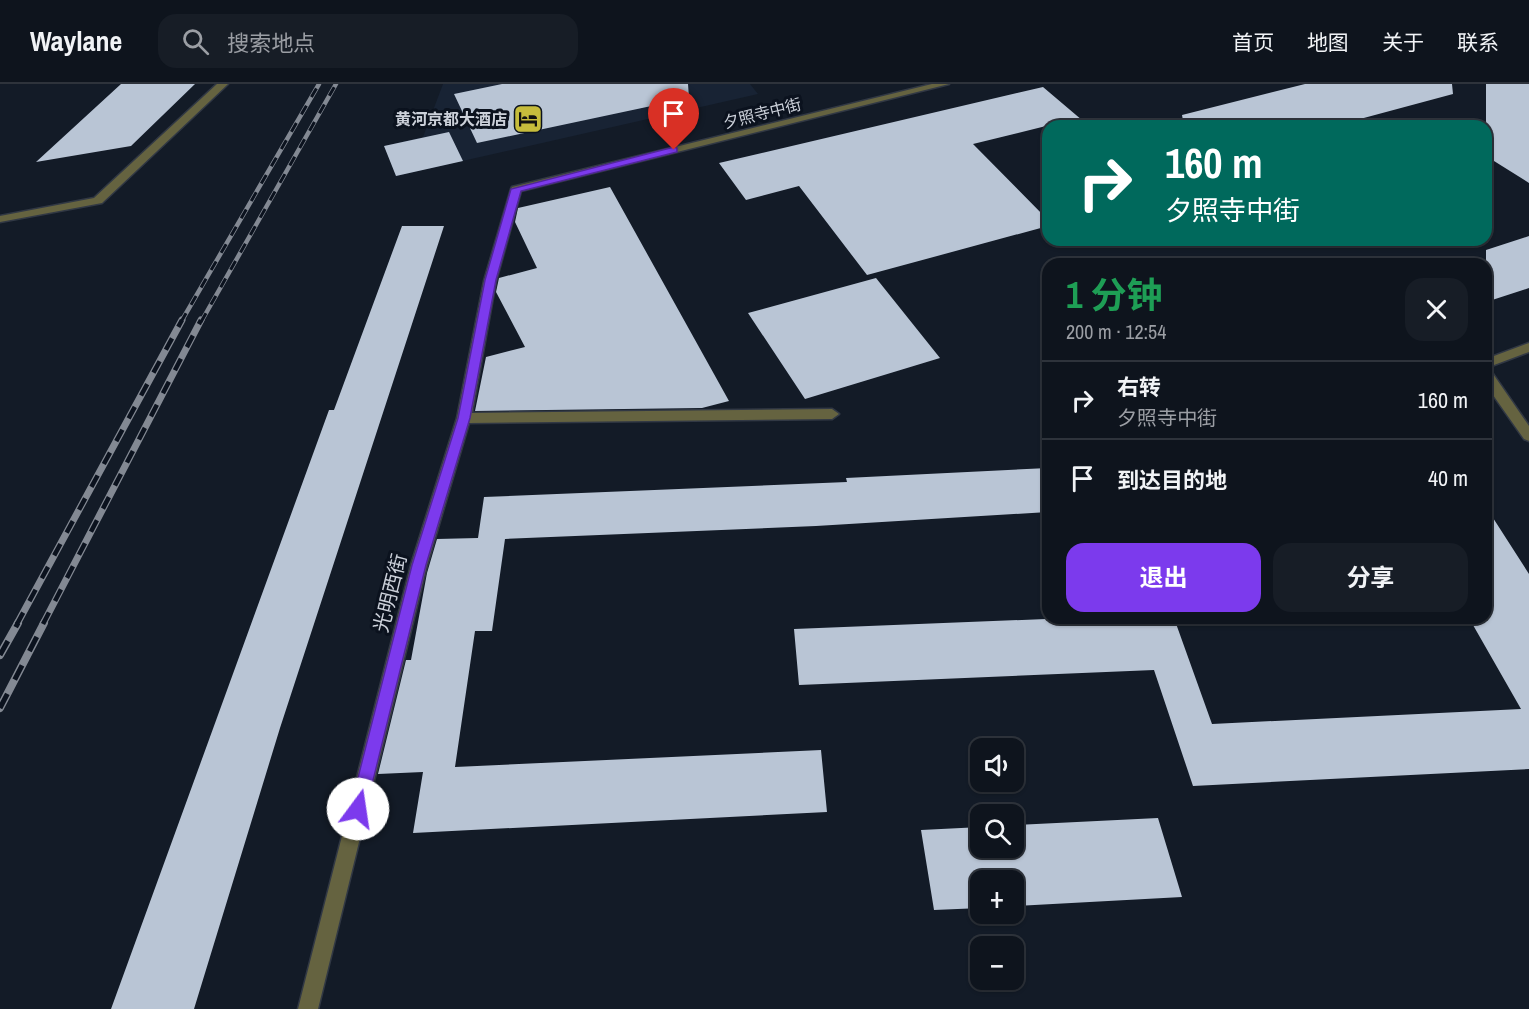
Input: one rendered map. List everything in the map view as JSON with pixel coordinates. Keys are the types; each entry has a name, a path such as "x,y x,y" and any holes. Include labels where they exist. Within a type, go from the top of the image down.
{"street":[{"path":"0,219 98,201 223,84"},
{"name":"夕照寺中街","path":"516,189 944,84"},
{"name":"光明西街","path":"308,1009 419,565 464,418 490,280 516,189"},
{"path":"1492,362 1529,348"},
{"path":"1492,383 1529,436"},
{"path":"464,418 832,414"}],"shaded area":[{"path":"443,84 750,84 758,94 396,176 384,146 423,137"}],"building":[{"path":"121,84 195,84 131,146 36,162"},
{"name":"黄河京都大酒店","path":"502,84 688,84 689,98 477,143 454,94"},
{"path":"1305,84 1452,84 1453,94 1356,120 1183,120 1182,115"},
{"path":"1486,84 1529,84 1529,183 1492,160 1492,120 1486,120"},
{"path":"1043,87 1082,120 1042,120 1042,127 973,144 1042,214 1042,228 867,275 799,186 746,200 719,163"},
{"path":"449,132 463,161 396,176 384,146"},
{"path":"610,187 729,401 702,408 475,411 486,357 525,347 496,292 499,278 537,268 515,222 518,208"},
{"path":"402,226 444,226 280,728 194,1009 111,1009 329,410 334,410"},
{"path":"1529,236 1529,288 1492,300 1492,258 1486,258 1486,250"},
{"path":"876,278 940,358 805,399 748,313"},
{"path":"1042,468 1042,512 816,526 505,539 492,631 475,631 455,767 821,750 827,812 413,833 423,772 378,774 406,660 411,660 427,573 437,539 478,538 484,497 847,482 846,478"},
{"path":"1492,516 1529,574 1529,769 1193,786 1154,670 799,685 794,629 1042,619 1042,624 1176,624 1212,724 1521,709 1472,624 1492,624"},
{"path":"1158,818 1182,897 1024,905 1024,870 970,870 970,908 934,910 921,830 970,828 970,858 1024,858 1024,825"}],"railway":[{"path":"181,322 319,84"},
{"path":"201,322 336,84"},
{"path":"17,624 182,320"},
{"path":"43,624 201,320"},
{"path":"0,655 18,623"},
{"path":"0,708 44,623"}],"place":[{"name":"黄河京都大酒店","path":"528,119"}],"route":[{"path":"358,809 419,565 464,418 490,280 516,189 674,150"}]}
